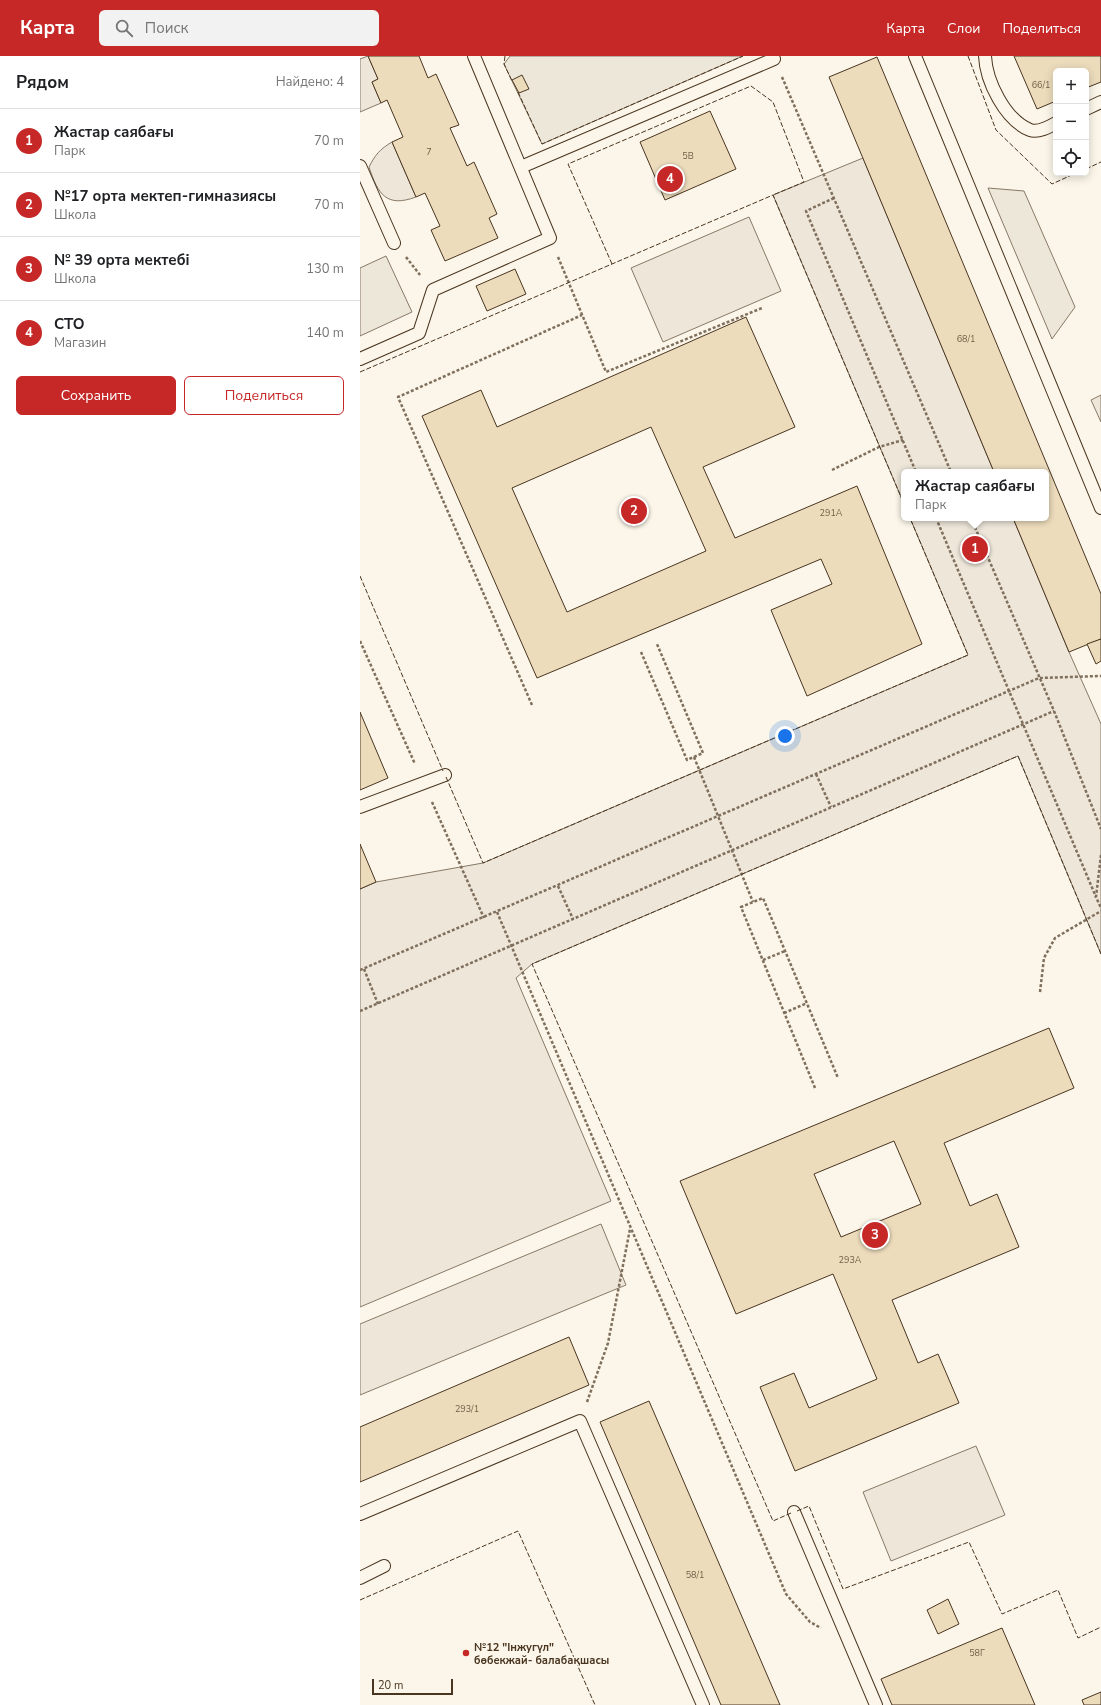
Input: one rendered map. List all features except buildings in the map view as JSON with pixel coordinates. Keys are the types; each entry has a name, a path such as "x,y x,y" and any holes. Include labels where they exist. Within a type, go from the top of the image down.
{"lane":[{"path":"360,359 420,333 433,290 550,238 474,56"},
{"path":"915,56 1101,508"},
{"path":"985,56 991,83 1002,106 1016,120 1031,130 1044,129 1053,124"},
{"path":"521,167 774,59"},
{"path":"1089,108 1101,102"},
{"path":"360,166 394,243"},
{"path":"360,807 445,775"},
{"path":"360,1514 580,1421 703,1705"},
{"path":"794,1512 876,1705"},
{"path":"360,1578 384,1566"}],"path":[{"path":"774,59 950,469"},
{"path":"834,198 806,211 915,469"},
{"path":"550,238 606,372 762,308"},
{"path":"394,243 433,290"},
{"path":"532,705 398,397 582,315"},
{"path":"832,470 880,446 903,440"},
{"path":"937,521 1101,908"},
{"path":"972,521 1054,711 1101,829"},
{"path":"641,652 687,760 703,753 657,644"},
{"path":"360,970 1039,678 1101,676"},
{"path":"360,1011 1054,711"},
{"path":"694,757 753,902"},
{"path":"816,774 831,807"},
{"path":"1096,897 1101,855"},
{"path":"558,886 573,919"},
{"path":"815,1088 741,908 753,902 763,898 838,1078"},
{"path":"1040,992 1044,958 1055,938 1101,911"},
{"path":"497,912 510,946 786,1594 810,1622 828,1633 845,1631"},
{"path":"763,960 785,951"},
{"path":"364,969 378,1004"},
{"path":"784,1013 807,1003"},
{"path":"580,1421 608,1343 630,1229"}],"shaded area":[{"path":"368,56 378,79 372,82 381,103 360,112 360,59"},
{"path":"510,56 743,56 542,144 504,64"},
{"path":"392,142 416,197 397,201 390,199 380,191 372,176 369,167 373,159 384,147"},
{"path":"863,158 993,469 901,469 901,497 773,195"},
{"path":"988,188 1024,191 1075,307 1052,339"},
{"path":"749,217 781,291 663,342 631,268"},
{"path":"386,256 412,312 360,336 360,268"},
{"path":"1101,395 1101,422 1091,400"},
{"path":"911,521 1014,521 1101,724 1101,954 1018,756 532,964 516,978 611,1201 360,1307 360,889 376,882 483,863 968,655"},
{"path":"601,1224 626,1285 360,1395 360,1324"},
{"path":"976,1446 1005,1515 891,1561 863,1492"}],"fence":[{"path":"505,56 504,64 512,81"},
{"path":"518,92 542,144 743,56"},
{"path":"968,56 996,130 1052,184 1069,176"},
{"path":"612,264 568,164 751,86 773,102 804,182 773,195"},
{"path":"1089,168 1101,162"},
{"path":"360,372 773,195 901,497"},
{"path":"446,777 483,863 968,655 911,521"},
{"path":"360,576 443,771"},
{"path":"791,1513 773,1521 532,964 1018,756 1101,954"},
{"path":"797,1511 809,1506 843,1589 969,1542 1002,1614 1058,1590 1078,1638 1101,1627"},
{"path":"360,1600 518,1531 595,1705"}],"place":[{"name":"СТО","path":"670,179"},
{"name":"№17 орта мектеп-гимназиясы","path":"634,511"},
{"name":"Жастар саябағы","path":"975,549"},
{"name":"№ 39 орта мектебі","path":"875,1235"},
{"name":"№12 \"Інжугүл\" бөбекжай- балабақшасы","path":"466,1653"}]}
